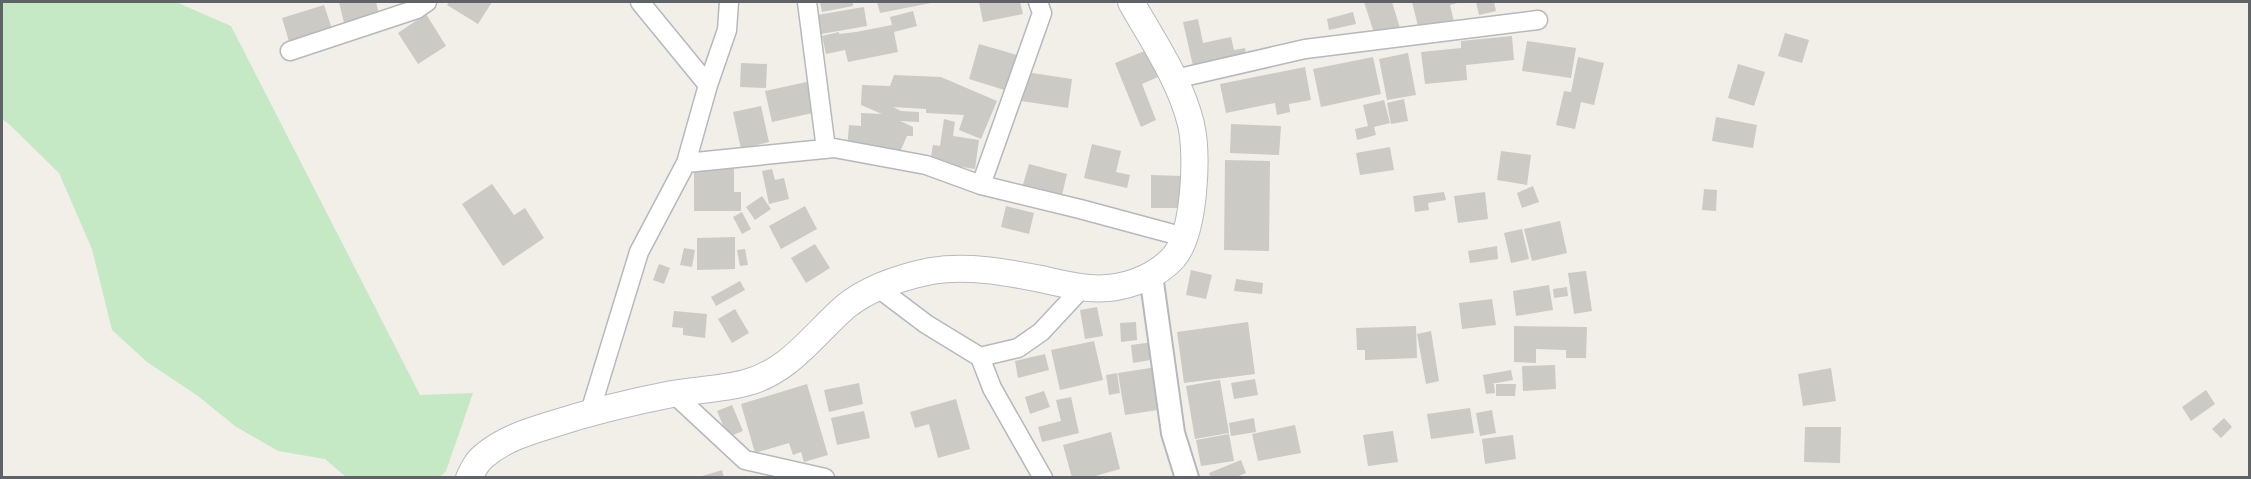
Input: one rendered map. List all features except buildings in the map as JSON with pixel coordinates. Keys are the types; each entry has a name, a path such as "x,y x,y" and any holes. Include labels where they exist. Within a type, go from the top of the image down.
{"main road":[{"path":"469,477 482,457 498,446 525,433 590,412 674,394 746,383 772,372 809,344 846,306 878,287 932,271 974,269 1014,273 1082,288 1108,288 1128,284 1151,275 1174,257 1184,237 1190,218 1195,172 1191,125 1175,79 1131,2"}],"street":[{"path":"290,51 417,9 427,2"},
{"path":"640,2 708,86"},
{"path":"590,412 639,252 686,163 708,86 728,30 729,2"},
{"path":"807,2 826,149"},
{"path":"981,185 1042,14 1038,2"},
{"path":"1175,79 1305,50 1538,20"},
{"path":"686,163 834,148 926,165 981,185 1184,237"},
{"path":"1151,275 1173,433 1187,477"},
{"path":"878,287 926,324 980,357 992,388 1043,477"},
{"path":"980,357 1018,348 1041,332 1082,288"},
{"path":"674,394 745,460 825,477"}],"green space":[{"path":"2,2 176,2 231,26 420,395 473,393 446,471 440,477 346,477 325,459 278,451 235,426 198,396 147,362 112,330 92,249 59,173 2,119"}]}
